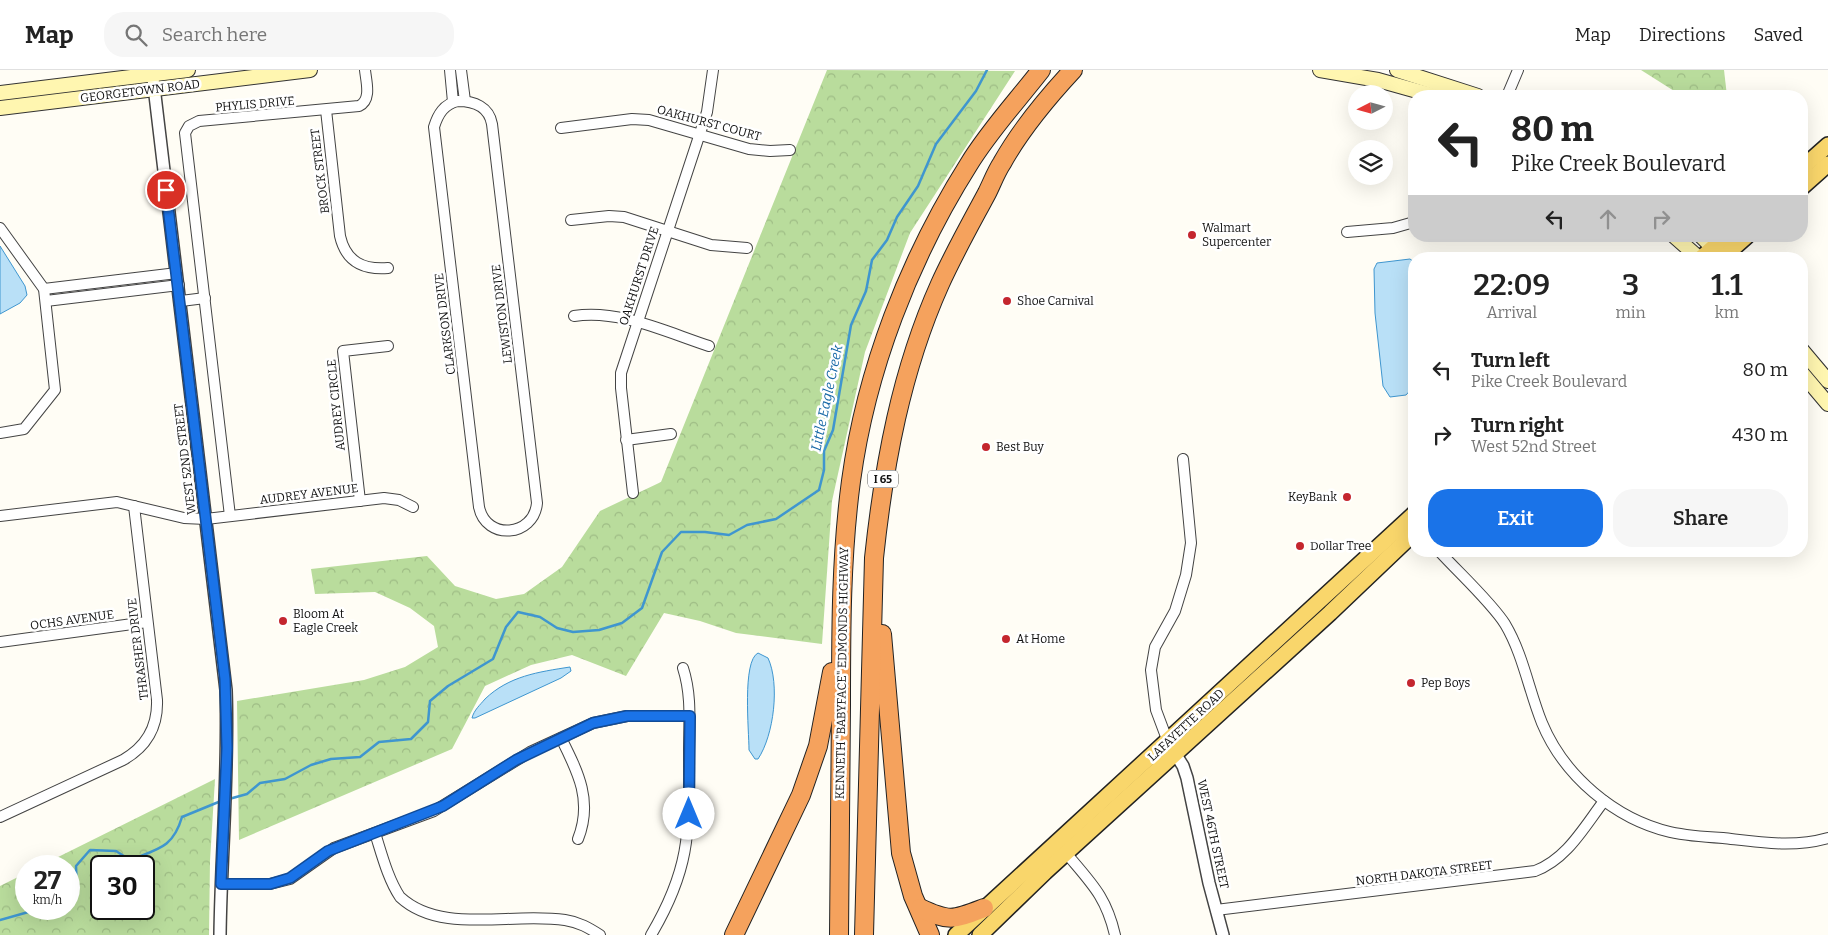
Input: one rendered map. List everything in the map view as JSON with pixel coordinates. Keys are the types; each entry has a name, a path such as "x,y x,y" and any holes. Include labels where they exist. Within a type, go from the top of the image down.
{"highway":[{"name":"KENNETH \"BABYFACE\" EDMONDS HIGHWAY","path":"839,935 842,567 848,500 861,430 882,353 905,288 926,242 970,163 1041,70"},
{"name":"I 65","path":"864,935 874,558 880,496 889,446 913,355 952,258 1002,162 1045,100 1073,70"},
{"path":"889,446 881,562 882,647 899,839 908,882 930,935"},
{"path":"734,935 792,817 818,746 832,674 842,567"},
{"path":"920,908 947,919 963,916 984,908"}],"main road":[{"name":"GEORGETOWN ROAD","path":"0,93 152,72 188,70"},
{"name":"GEORGETOWN ROAD","path":"0,108 310,70"},
{"path":"1320,70 1378,80 1414,90"},
{"path":"1397,70 1459,90"},
{"path":"1808,163 1828,145"},
{"path":"1808,182 1828,164"},
{"path":"1681,242 1692,252"},
{"path":"1707,242 1716,252"},
{"path":"1725,252 1739,242"},
{"path":"1808,357 1828,381"},
{"path":"1808,380 1827,402"},
{"name":"LAFAYETTE ROAD","path":"980,935 1172,748 1408,523"},
{"name":"LAFAYETTE ROAD","path":"956,935 984,908 1335,609 1408,540"}],"street":[{"name":"BROCK STREET","path":"365,70 367,93 365,102 354,107 326,110 340,236 345,251 352,259 365,267 388,268"},
{"path":"450,70 459,101"},
{"path":"459,101 461,70"},
{"name":"OAKHURST DRIVE","path":"633,494 620,382 637,323 709,105 712,70"},
{"path":"1510,90 1518,70"},
{"name":"WEST 52ND STREET","path":"152,72 179,285 225,685 227,732 222,830 220,935"},
{"name":"CLARKSON DRIVE","path":"459,101 441,112 434,127 479,507 481,514 491,526 501,531 510,531"},
{"name":"LEWISTON DRIVE","path":"459,101 482,107 492,120 537,500 536,509 530,522 510,531"},
{"name":"PHYLIS DRIVE","path":"205,298 184,133 188,127 199,121 326,110"},
{"name":"OAKHURST COURT","path":"561,128 642,119 663,123 756,150 790,150"},
{"path":"571,220 609,216 624,217 715,246 747,248"},
{"path":"1347,232 1393,228 1408,224"},
{"path":"0,228 44,288 55,390 24,429 0,433"},
{"path":"44,288 177,272"},
{"path":"46,301 179,285"},
{"path":"181,302 205,298 230,516"},
{"path":"574,316 606,315 709,346"},
{"name":"AUDREY CIRCLE","path":"360,501 343,351 388,346"},
{"path":"626,440 671,434"},
{"path":"1172,748 1156,710 1152,670 1156,647 1175,611 1186,575 1191,543 1184,459"},
{"name":"AUDREY AVENUE","path":"0,516 110,502 184,518 230,516 391,499 413,507"},
{"name":"THRASHER DRIVE","path":"0,817 124,760 136,752 147,740 155,724 157,708 134,506"},
{"path":"1444,557 1503,622 1513,641 1542,723 1551,741 1574,774 1604,801 1644,823 1688,835 1782,844 1828,838"},
{"name":"OCHS AVENUE","path":"0,642 147,622"},
{"path":"651,935 673,895 685,856 689,814 690,693 683,668"},
{"path":"221,884 270,884 296,876 328,851 443,806 516,760 593,723 612,718 634,716 690,716"},
{"path":"561,738 580,777 584,791 585,815 578,839"},
{"name":"WEST 46TH STREET","path":"1172,748 1187,778 1223,935"},
{"name":"NORTH DAKOTA STREET","path":"1216,910 1535,871 1552,863 1566,852 1604,801"},
{"path":"375,833 390,878 401,898 412,911 431,924 462,930 557,919 579,923 600,935"},
{"path":"1066,853 1102,897 1110,912 1116,935"}],"green space":[{"path":"827,70 1015,71 910,233 865,352 832,501 822,644 736,633 700,621 664,613 626,676 572,655 531,665 485,686 452,749 239,840 237,701 364,680 405,667 438,647 434,626 410,608 375,592 315,594 311,569 427,556 455,586 496,599 524,594 562,567 600,511 661,482"},
{"path":"1641,70 1724,70 1726,90 1673,90"},
{"path":"215,779 210,861 209,935 0,935 0,886 15,878 15,920 80,920 80,855 62,855"}],"water":[{"path":"0,246 25,286 27,295 20,303 0,314"},
{"path":"1408,259 1408,393 1406,395 1390,397 1383,386 1375,313 1374,269 1377,263"},
{"path":"758,653 768,658 772,669 774,709 764,749 758,759 755,759 749,750 748,682 753,659"},
{"path":"570,667 571,671 561,678 472,718 485,699 504,685 535,673"}],"waterway":[{"name":"Little Eagle Creek","path":"229,799 247,794 260,783 285,779 311,765 331,759 360,757 379,742 411,739 428,722 430,701 448,686 493,659 506,627 518,612 540,617 557,628 573,632 599,630 622,623 642,608 662,552 681,532 729,535 747,525 776,519 819,490 824,470 824,451 833,430 851,325 866,291 872,260 887,240 897,217 918,186 936,144 976,91 987,70"},
{"name":"Little Eagle Creek","path":"80,861 90,850 116,851 130,860 156,850 174,835 182,817 221,801"},
{"name":"Little Eagle Creek","path":"0,920 15,916"}],"place":[{"name":"Walmart Supercenter","path":"1192,235"},
{"name":"Shoe Carnival","path":"1007,301"},
{"name":"Best Buy","path":"986,447"},
{"name":"KeyBank","path":"1347,497"},
{"name":"Dollar Tree","path":"1300,546"},
{"name":"Bloom At Eagle Creek","path":"283,621"},
{"name":"At Home","path":"1006,639"},
{"name":"Pep Boys","path":"1411,683"}],"route":[{"path":"166,190 225,679 227,748 221,884 270,884 296,876 334,848 418,817 452,802 530,752 587,726 612,718 646,715 690,716 689,814"}]}
